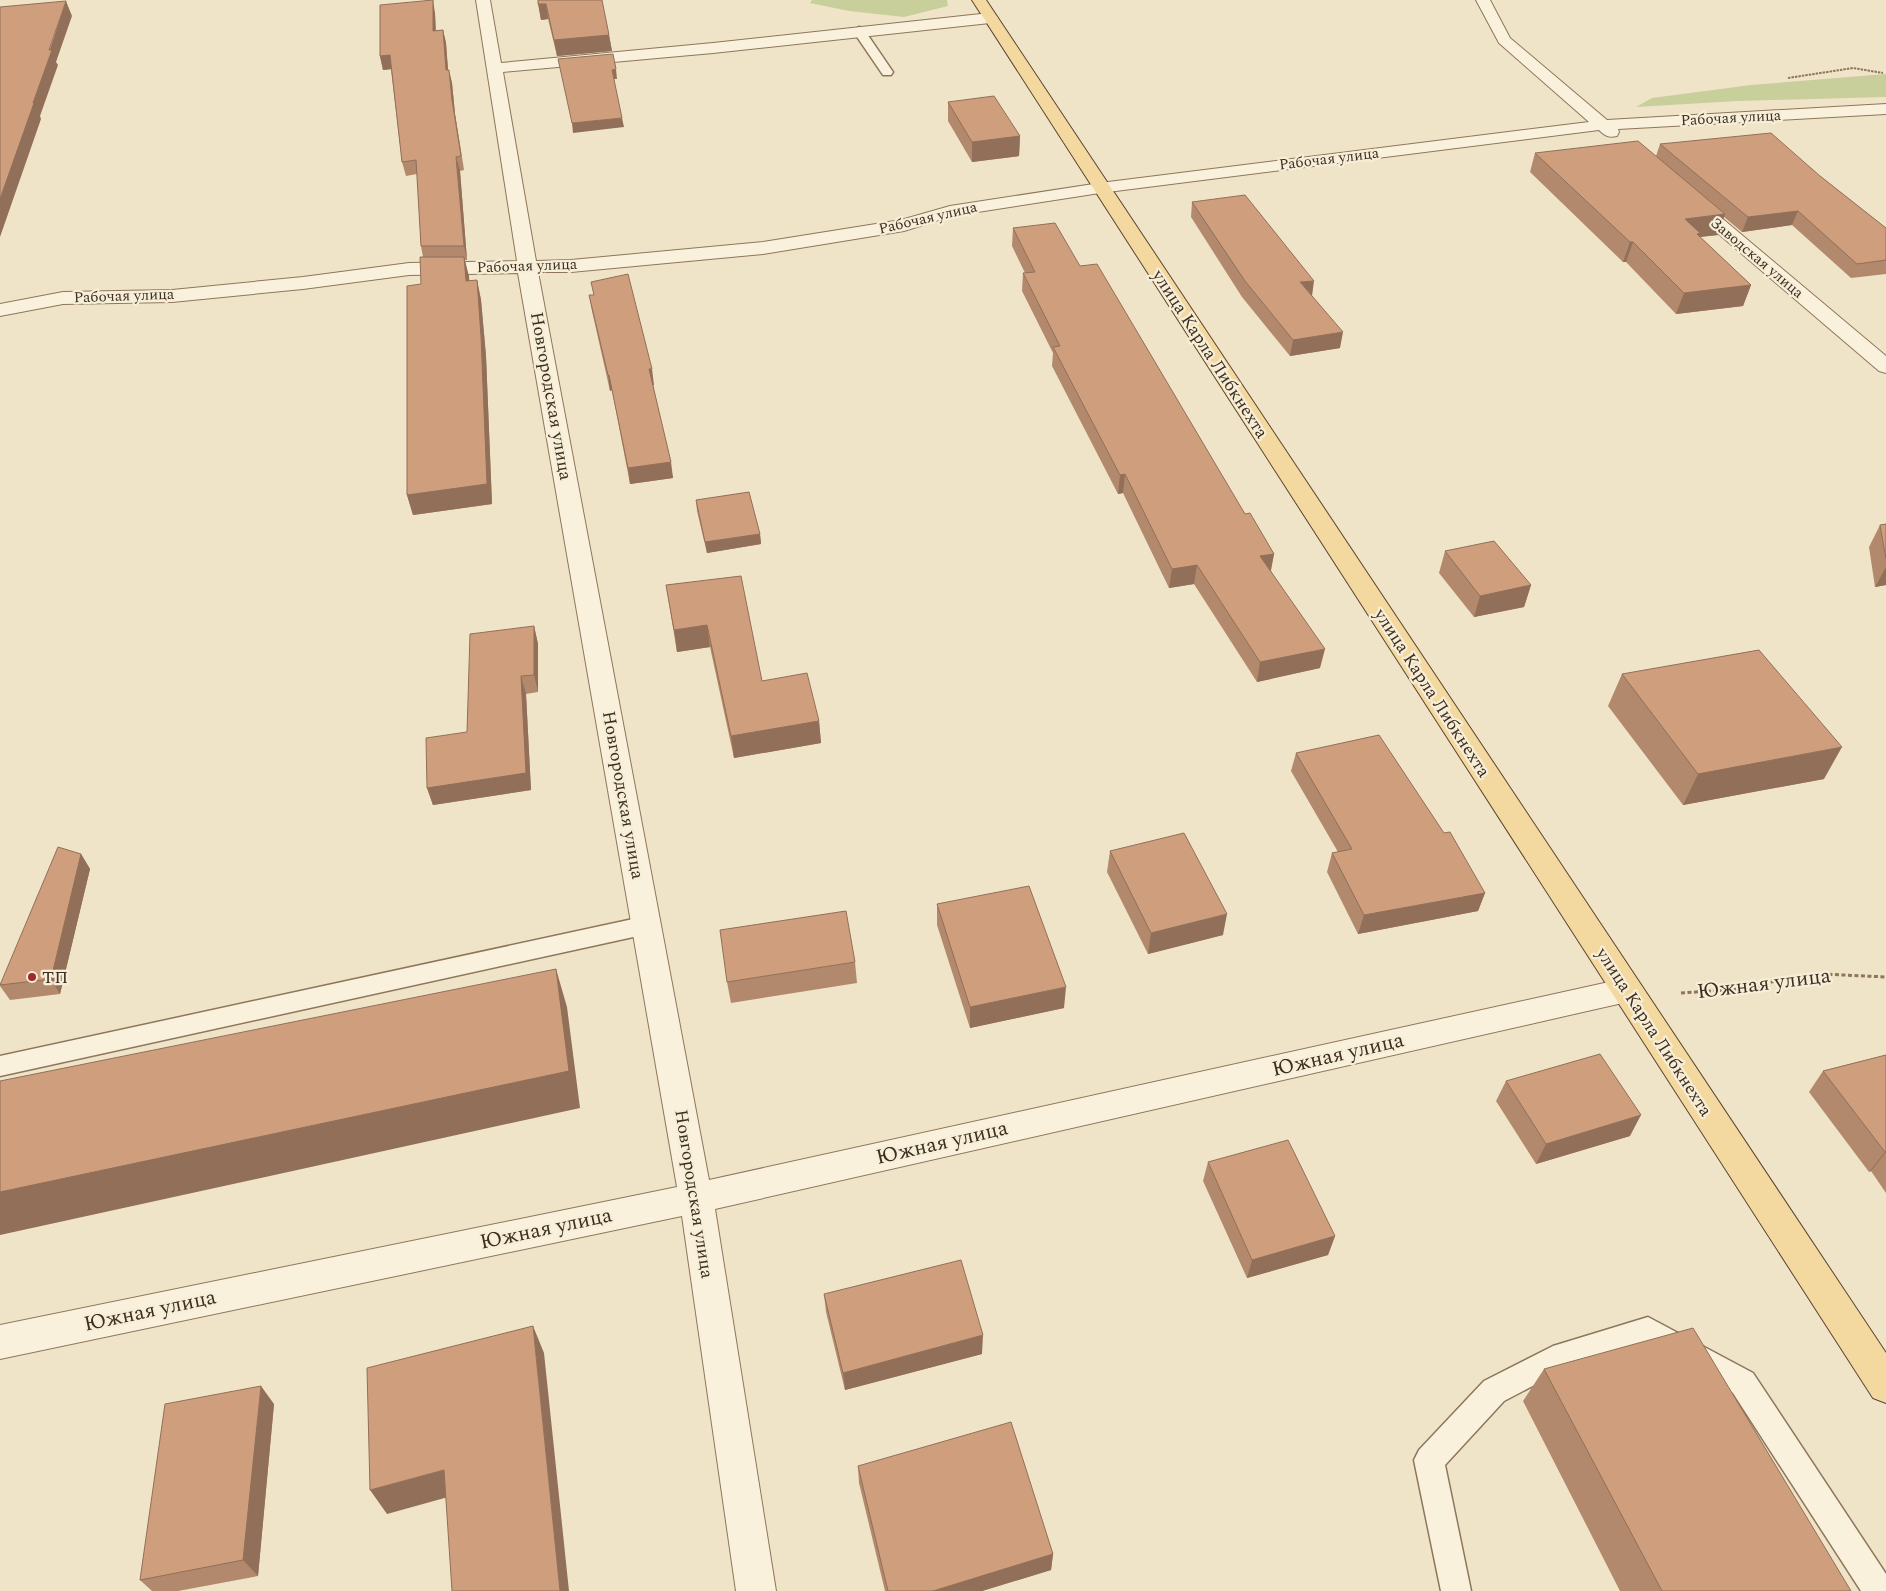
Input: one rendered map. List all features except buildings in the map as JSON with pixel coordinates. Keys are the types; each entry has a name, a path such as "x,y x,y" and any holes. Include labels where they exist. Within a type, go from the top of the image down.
{"main road":[{"name":"улица Карла Либкнехта","path":"985,9 1100,188 1886,1385"}],"street":[{"name":"Новгородская улица","path":"482,0 527,267 696,1198 756,1591"},
{"path":"1484,0 1504,40 1625,144"},
{"path":"494,68 712,48 860,31 985,9"},
{"name":"Рабочая улица","path":"0,310 63,298 172,296 303,283 409,269 571,266 763,248 904,225 950,210 1100,188 1602,125 1886,109"},
{"name":"Заводская улица","path":"1677,189 1886,367"},
{"name":"Южная улица","path":"0,1342 696,1198 1627,990"}],"lane":[{"path":"860,31 887,72"},
{"path":"0,1066 646,924"},
{"path":"1456,1591 1428,1460 1494,1391 1553,1360 1648,1330 1743,1383 1880,1591"}],"path":[{"path":"1853,68 1886,73"},
{"name":"Южная улица","path":"1627,990 1687,994 1756,988 1777,980 1822,974 1886,977"}],"green space":[{"path":"812,0 947,0 948,6 904,17 849,11 810,3"},
{"path":"1886,74 1886,97 1738,101 1636,107 1652,98 1751,85"}],"place":[{"name":"ТП","path":"32,977"}]}
